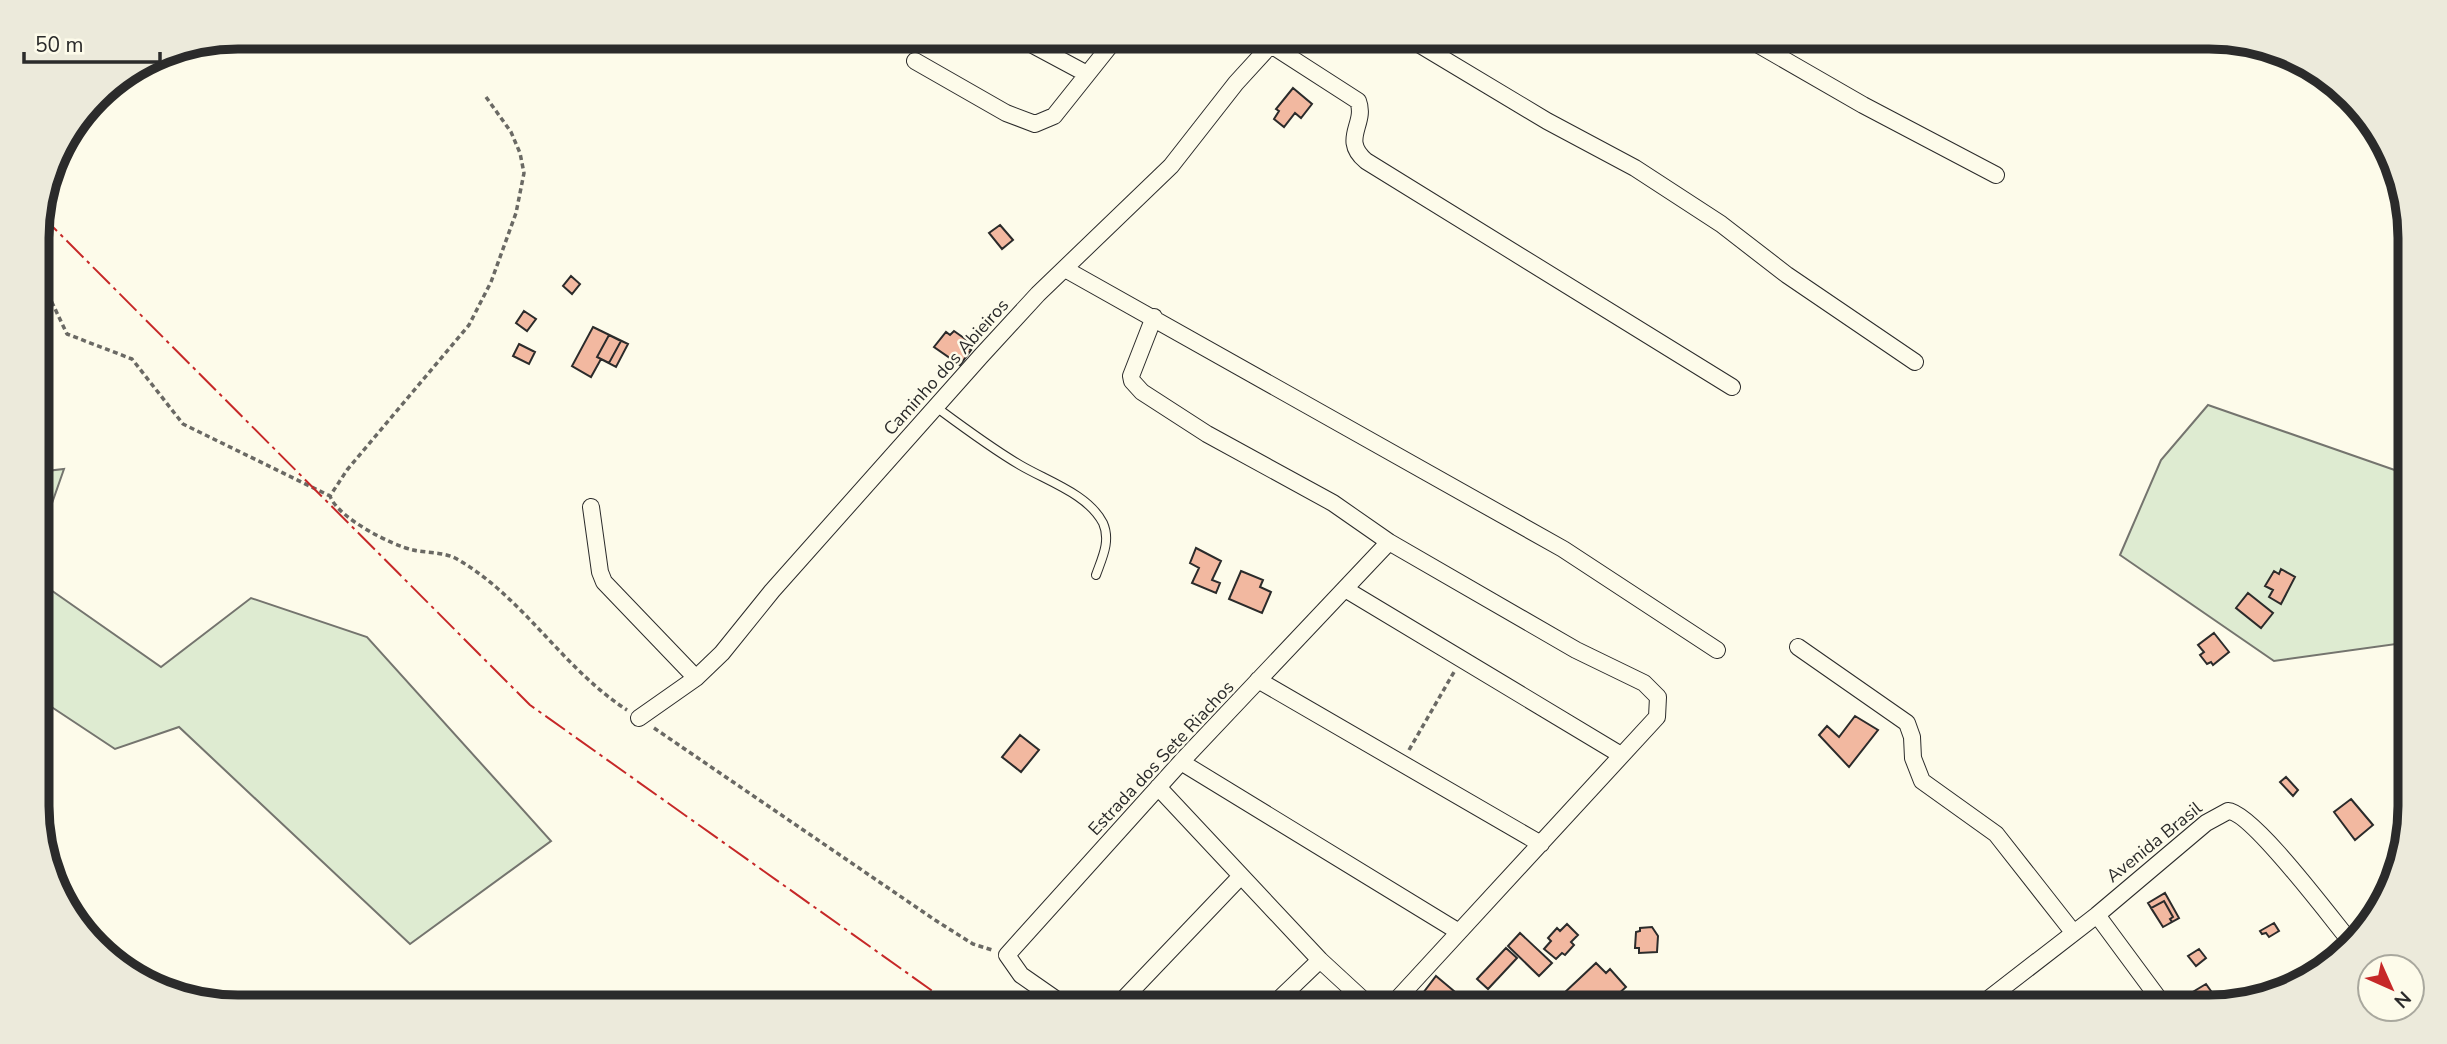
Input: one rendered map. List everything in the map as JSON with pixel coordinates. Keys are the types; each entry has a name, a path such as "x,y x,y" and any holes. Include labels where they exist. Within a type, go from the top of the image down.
{"street":[{"path":"1040,49 1087,74"},
{"path":"915,61 1006,113 1035,124 1054,116 1107,49"},
{"name":"Caminho dos Abieiros","path":"639,718 696,678 722,653 772,591 936,407 1065,270 1171,166 1236,83 1268,49"},
{"path":"1286,49 1358,101 1360,108 1354,143 1357,152 1366,161 1732,387"},
{"path":"1427,49 1547,121 1635,168 1721,224 1787,275 1915,362"},
{"path":"1766,49 1863,105 1996,175"},
{"path":"1065,270 1154,317 1313,411 1563,550 1717,650"},
{"path":"1154,317 1132,371 1132,382 1136,387 1207,434 1333,503 1389,542 1653,690 1660,703 1657,717 1401,995"},
{"path":"592,507 602,578 696,678"},
{"name":"Estrada dos Sete Riachos","path":"1050,995 1021,975 1007,955 1181,762 1389,542"},
{"path":"1345,589 1621,755"},
{"path":"1798,647 1907,723 1912,737 1913,758 1922,781 1996,834 2073,932"},
{"path":"1258,680 1541,844"},
{"path":"1181,762 1459,932"},
{"path":"1158,787 1320,960 1358,995"},
{"name":"Avenida Brasil","path":"2097,915 2206,823 2220,813 2234,811 2269,844 2346,936"},
{"path":"1127,995 1241,876"},
{"path":"1993,995 2097,915 2156,995"},
{"path":"1283,995 1320,960"}],"lane":[{"path":"936,407 1019,465 1069,492 1098,515 1107,535 1106,548 1096,575"}],"path":[{"path":"49,296 67,334 132,359 183,424 330,496"},
{"path":"1401,764 1462,659"}],"green space":[{"path":"2208,405 2398,471 2398,644 2274,661 2120,555 2161,460"},
{"path":"64,469 49,512 49,471"},
{"path":"49,589 161,667 251,598 367,637 551,841 410,944 179,727 115,749 49,705"}],"building":[{"path":"1293,88 1312,104 1301,118 1295,113 1284,127 1274,119 1279,111 1276,109"},
{"path":"1000,225 1013,240 1002,249 989,233"},
{"path":"571,276 580,284 572,294 563,286"},
{"path":"524,311 536,319 527,331 516,323"},
{"path":"593,327 628,344 616,367 601,359 591,377 572,366"},
{"path":"954,331 971,343 968,348 971,350 960,365 934,347 946,332 950,335"},
{"path":"609,335 621,341 609,363 597,357"},
{"path":"519,344 535,352 529,364 513,356"},
{"path":"1196,548 1221,561 1212,580 1220,583 1216,593 1192,583 1199,568 1190,563"},
{"path":"2281,569 2295,577 2281,604 2269,597 2273,590 2265,586 2274,571 2279,574"},
{"path":"1241,571 1263,580 1260,587 1271,592 1262,613 1229,599"},
{"path":"2248,593 2273,613 2261,628 2236,608"},
{"path":"2214,633 2229,652 2213,665 2211,662 2207,664 2200,655 2204,652 2198,645"},
{"path":"1855,716 1878,730 1849,767 1819,735 1827,726 1839,737"},
{"path":"1020,735 1039,750 1021,772 1002,757"},
{"path":"2286,777 2298,790 2293,796 2280,782"},
{"path":"2351,799 2373,825 2355,840 2334,812"},
{"path":"2165,893 2179,918 2163,927 2148,903"},
{"path":"2164,901 2173,917 2170,919 2172,922 2163,927 2151,908"},
{"path":"2274,923 2279,931 2269,937 2266,933 2262,934 2260,931"},
{"path":"1567,924 1578,935 1565,955 1562,953 1556,959 1544,949 1551,941 1548,938 1557,928 1560,931"},
{"path":"1652,927 1658,936 1657,952 1639,953 1639,948 1635,948 1636,932 1640,931 1640,928"},
{"path":"1520,933 1552,963 1539,976 1508,946"},
{"path":"1506,948 1517,958 1488,989 1477,979"},
{"path":"2199,949 2206,958 2196,966 2188,956"},
{"path":"1596,963 1606,973 1610,969 1626,987 1617,995 1563,994"},
{"path":"1436,976 1459,995 1425,995 1423,993"},
{"path":"2206,984 2214,995 2192,995 2191,993"}],"power":[{"path":"49,223 530,705 938,995"}]}
